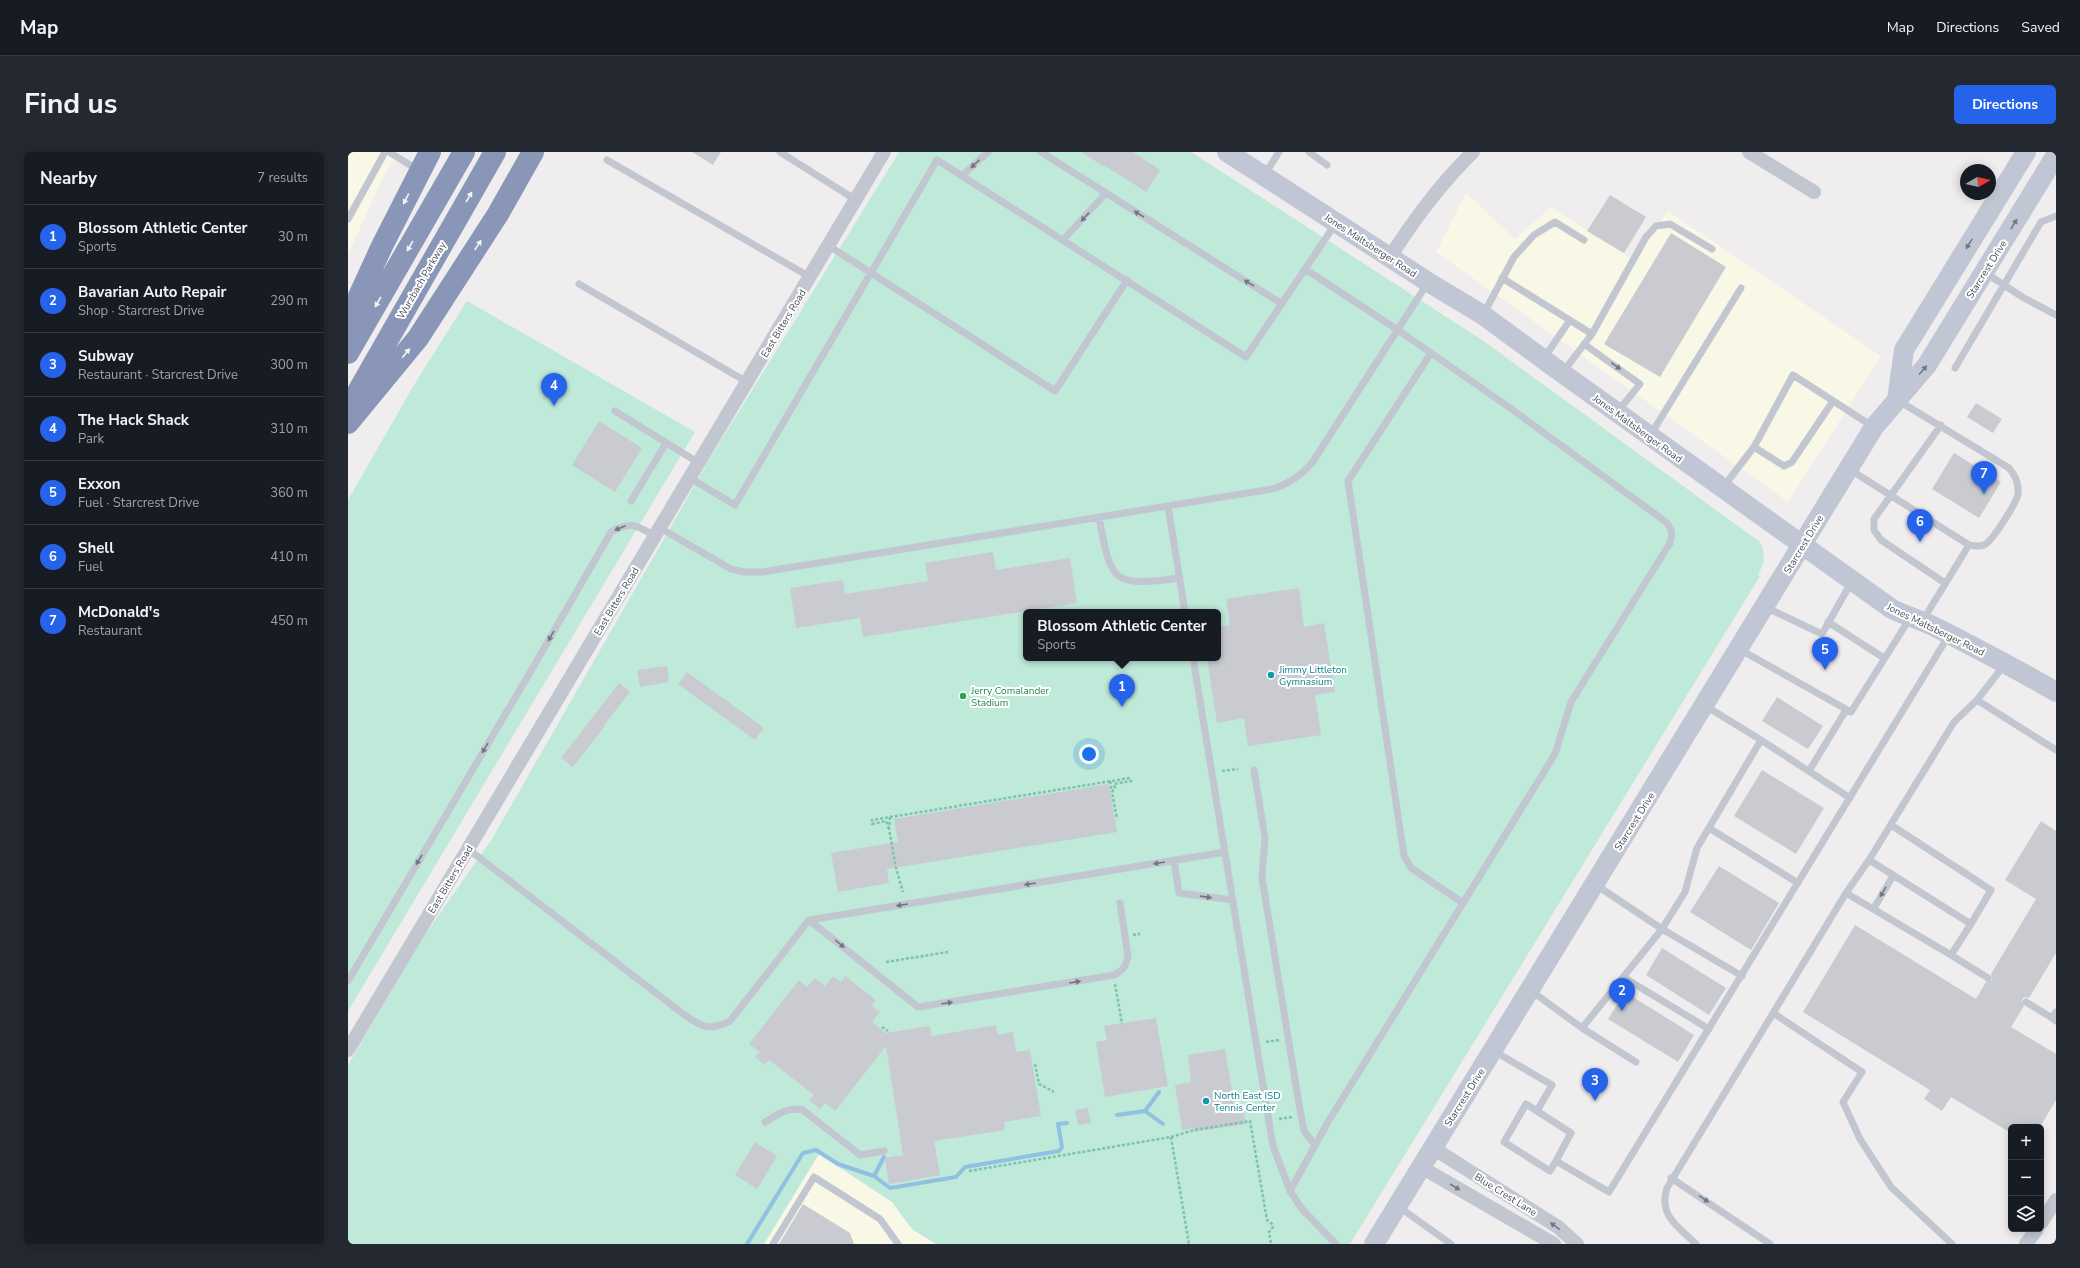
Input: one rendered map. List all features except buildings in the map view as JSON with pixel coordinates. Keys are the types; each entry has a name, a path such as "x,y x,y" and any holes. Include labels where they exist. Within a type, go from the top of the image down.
{"highway":[{"path":"348,320 382,246 430,152"},
{"path":"348,353 464,152"},
{"name":"Wurzbach Parkway","path":"348,409 495,152"},
{"path":"348,423 418,338 498,214 533,152"}],"main road":[{"name":"Jones Maltsberger Road","path":"1227,152 1428,282 1483,315 1543,360 1892,609 2006,662 2056,692"},
{"path":"1897,400 1904,350 2026,152"},
{"name":"Starcrest Drive","path":"1374,1244 1874,427 1927,365 2056,155"}],"street":[{"path":"1390,257 1428,199 1453,171 1473,152"},
{"path":"1749,152 1814,192"},
{"name":"East Bitters Road","path":"348,1050 829,246 881,153"},
{"name":"Blue Crest Lane","path":"1433,1148 1558,1226 1576,1244"},
{"name":"Blue Crest Lane","path":"1421,1167 1554,1244"},
{"path":"2044,1218 2056,1200"},
{"path":"2026,1244 2035,1232"}],"lane":[{"path":"348,219 350,211 385,152"},
{"path":"389,152 420,172"},
{"path":"780,152 856,200"},
{"path":"962,176 988,152"},
{"path":"1041,152 1282,304"},
{"path":"1264,176 1279,152"},
{"path":"1309,152 1327,165"},
{"path":"607,160 810,277"},
{"path":"690,478 735,505 937,160 1246,357 1336,223"},
{"path":"1063,240 1106,193"},
{"path":"1955,368 2003,284 2041,222 2056,216"},
{"path":"1483,315 1514,257 1534,236 1555,222 1584,240"},
{"path":"1562,373 1592,334 1646,237 1656,226 1670,224 1712,249"},
{"path":"829,246 1055,391 1126,280"},
{"path":"1290,1191 1315,1145 1555,754 1572,702 1670,543 1672,535 1672,530 1666,522 1431,353 1305,269"},
{"path":"1984,272 2056,315"},
{"path":"1502,278 1592,334"},
{"path":"348,981 536,664 611,532 623,525 638,526 657,532 732,569 744,572 762,572 1099,518 1272,489 1286,485 1301,475 1312,463 1428,282"},
{"path":"579,284 747,382"},
{"path":"1649,436 1741,288"},
{"path":"1543,360 1570,320"},
{"path":"1584,344 1640,384 1617,412"},
{"path":"1431,353 1348,481 1404,856 1411,868 1463,903"},
{"path":"1722,488 1754,447 1792,375 1874,427"},
{"path":"1849,468 1891,497 1968,545 1976,547 1984,545 1991,539 2018,495 2014,474 2008,468 1941,425 1897,400"},
{"path":"1754,447 1784,466 1792,462 1833,401"},
{"path":"615,411 699,463"},
{"path":"1941,425 1874,519 1874,530 1881,540 1946,583"},
{"path":"631,501 666,443"},
{"path":"1168,506 1185,609"},
{"path":"1099,518 1105,553 1115,574 1121,579 1143,582 1180,578"},
{"path":"1739,649 1851,712 1884,658 1946,583 1968,545"},
{"path":"1765,606 1822,634 1852,580"},
{"path":"1828,622 1884,658"},
{"path":"1556,1161 1609,1192 1950,635"},
{"path":"1193,661 1273,1146 1290,1191 1302,1209 1336,1244"},
{"path":"1696,1244 1668,1216 1664,1206 1664,1196 1671,1178 1846,893 1869,860 1954,722 1977,700 2006,662"},
{"path":"1977,700 2056,750"},
{"path":"1704,705 1850,798"},
{"path":"1809,771 1846,710"},
{"path":"1582,1028 1662,929 1685,892 1697,848 1761,740"},
{"path":"1254,770 1265,838 1262,878 1300,1111 1304,1131 1315,1145"},
{"path":"1891,825 1991,890 1951,955"},
{"path":"1709,828 1798,883"},
{"path":"468,849 682,1013 696,1023 707,1028 719,1026 730,1021 809,920 1225,852"},
{"path":"1174,860 1179,893 1233,900"},
{"path":"1869,860 1971,924"},
{"path":"1874,908 1893,876"},
{"path":"1595,884 1662,929 1742,976"},
{"path":"1846,893 1874,908 1988,978"},
{"path":"809,920 918,1007 1114,975 1121,972 1126,965 1128,956 1120,903"},
{"path":"1623,977 1709,1029"},
{"path":"1530,990 1582,1028 1636,1062"},
{"path":"2026,1002 2055,1017"},
{"path":"1773,1013 1862,1072 1843,1102 1860,1139 1891,1187 1952,1244"},
{"path":"1493,1050 1552,1085 1537,1111"},
{"path":"1526,1104 1571,1133 1556,1161 1550,1171 1504,1142 1526,1104"},
{"path":"765,1122 784,1111 793,1108 803,1110 860,1155 884,1151"},
{"path":"773,1244 814,1177 880,1219 898,1244"},
{"path":"1671,1178 1770,1244"},
{"path":"1397,1206 1451,1244"}],"path":[{"path":"1222,771 1238,768"},
{"path":"903,892 896,868 889,829 886,821 872,824 872,820 1130,778 1131,781 1114,784 1115,788 1112,792"},
{"path":"1110,781 1117,819"},
{"path":"889,829 890,817"},
{"path":"886,962 948,952"},
{"path":"1114,975 1122,1024"},
{"path":"882,1027 888,1031"},
{"path":"1266,1042 1282,1040"},
{"path":"1035,1064 1039,1084 1054,1092"},
{"path":"1279,1119 1295,1116"},
{"path":"969,1171 1171,1137 1194,1130 1250,1121 1267,1220 1273,1227 1269,1232 1271,1244"},
{"path":"1171,1137 1189,1244"}],"shaded area":[{"path":"348,152 399,152 383,178 348,254"},
{"path":"1466,193 1515,239 1551,207 1633,260 1668,211 1881,356 1788,502 1436,252"},
{"path":"819,1154 892,1202 912,1229 936,1244 764,1244"}],"green space":[{"path":"899,152 1191,152 1482,340 1760,542 1764,555 1762,566 1758,574 1760,576 1350,1244 936,1244 912,1229 892,1202 819,1154 764,1244 348,1244 348,1065 424,936 492,839 709,460"},
{"path":"467,301 695,432 348,1011 348,500 417,380"}],"waterway":[{"path":"1117,1115 1145,1111 1159,1092"},
{"path":"1145,1111 1163,1124"},
{"path":"747,1244 803,1153 816,1150 838,1164 874,1176 890,1188 956,1177 965,1167 1059,1151 1062,1147 1058,1124 1067,1123"},
{"path":"874,1176 884,1157"}],"place":[{"name":"The Hack Shack","path":"554,406"},
{"name":"McDonald's","path":"1984,494"},
{"name":"Shell","path":"1920,542"},
{"name":"Exxon","path":"1825,670"},
{"name":"Jimmy Littleton Gymnasium","path":"1271,675"},
{"name":"Jerry Comalander Stadium","path":"963,696"},
{"name":"Blossom Athletic Center","path":"1122,707"},
{"name":"Bavarian Auto Repair","path":"1622,1011"},
{"name":"North East ISD Tennis Center","path":"1206,1101"},
{"name":"Subway","path":"1595,1101"}]}
